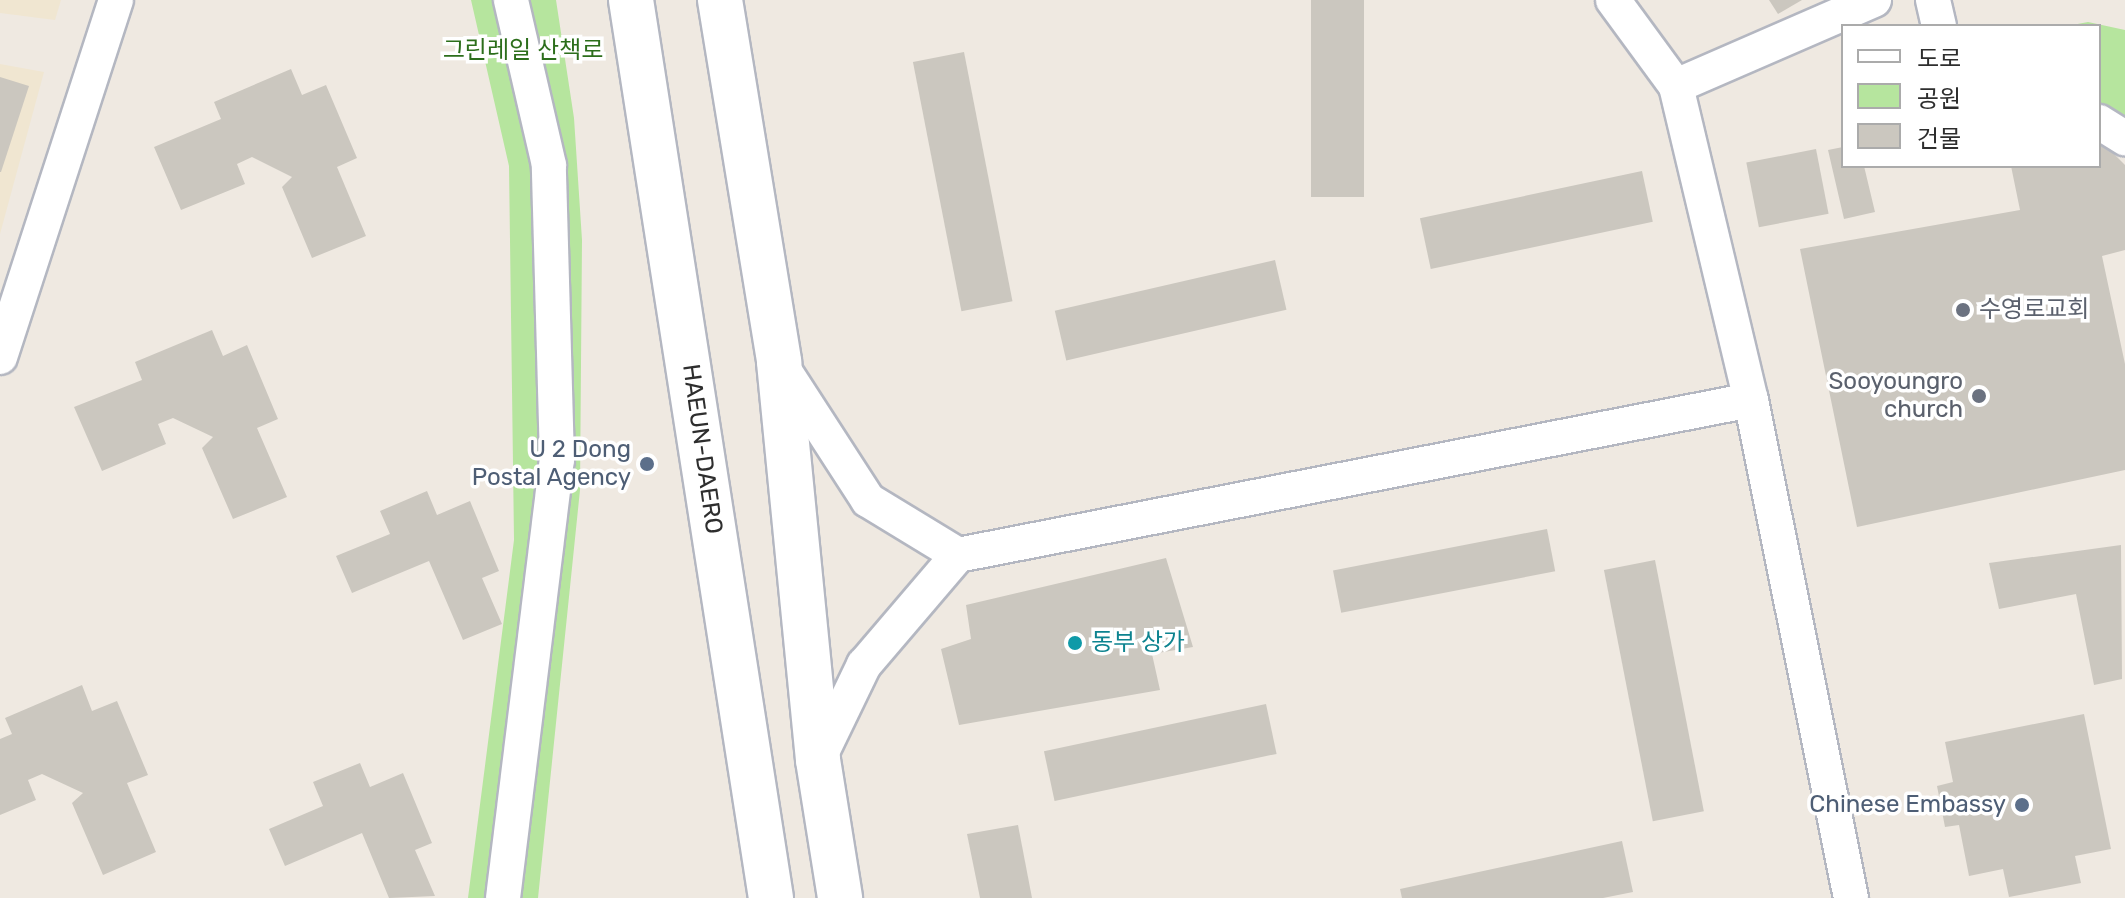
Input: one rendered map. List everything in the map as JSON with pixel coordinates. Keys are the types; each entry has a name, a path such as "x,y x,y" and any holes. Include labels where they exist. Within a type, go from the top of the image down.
{"main road":[{"name":"HAEUN-DAERO","path":"631,0 771,898"},
{"path":"720,0 779,362 818,760 840,898"}],"street":[{"path":"0,357 116,0"},
{"path":"503,898 557,460 549,165 511,0"},
{"path":"1613,0 1676,86 1751,400 1851,898"},
{"path":"1676,86 1874,0"},
{"path":"1933,0 1939,24"},
{"path":"2101,123 2125,138"},
{"path":"779,362 868,500 958,555"},
{"path":"818,760 864,665 958,555 1751,400"}],"shaded area":[{"path":"0,0 61,0 55,20 0,13"},
{"path":"0,64 44,72 0,234"}],"green space":[{"name":"그린레일 산책로","path":"471,0 556,0 574,118 582,240 580,490 538,898 468,898 514,540 509,166"},
{"path":"2101,25 2125,30 2125,123 2101,107"}],"building":[{"path":"1311,0 1364,0 1364,197 1311,197"},
{"path":"1769,0 1802,0 1778,14"},
{"path":"964,52 1012,301 961,311 913,62"},
{"path":"291,69 302,95 326,85 357,158 337,167 366,236 312,258 282,187 292,177 252,157 237,164 245,184 181,210 154,147 221,119 214,102"},
{"path":"0,77 29,86 1,172 0,172"},
{"name":"수영로교회","path":"2101,141 2125,165 2125,250 2102,256 2125,364 2125,470 1857,527 1800,249 2020,210 2011,168 2101,168"},
{"path":"1841,147 1841,168 1864,168 1875,212 1844,219 1828,150"},
{"path":"1816,149 1829,214 1759,227 1746,163"},
{"path":"1642,171 1653,222 1431,269 1420,218"},
{"path":"1275,260 1286,310 1066,361 1055,311"},
{"path":"212,330 223,356 247,345 278,419 257,428 287,497 233,519 202,448 213,437 173,418 158,424 166,444 102,471 74,407 142,380 135,362"},
{"path":"427,491 437,515 470,501 499,571 482,578 502,624 463,640 429,561 352,593 336,556 390,534 380,511"},
{"path":"1547,529 1555,571 1341,613 1333,571"},
{"path":"2121,545 2122,679 2094,685 2076,594 1999,609 1989,563"},
{"name":"동부 상가","path":"1166,558 1193,647 1152,654 1160,690 959,725 941,649 971,639 966,605"},
{"path":"1655,560 1704,811 1653,821 1604,570"},
{"path":"82,685 92,711 117,701 148,775 127,783 156,852 103,875 72,803 83,793 42,774 28,780 36,800 0,815 0,739 12,734 5,718"},
{"path":"1266,704 1277,754 1055,801 1044,751"},
{"name":"Chinese Embassy","path":"2084,714 2111,849 2075,856 2081,883 2009,897 2003,869 1969,876 1959,825 1945,827 1937,786 1953,782 1945,742"},
{"path":"360,763 370,787 403,773 432,843 415,850 435,896 389,898 362,833 285,866 269,829 323,806 313,782"},
{"path":"1018,825 1032,898 980,898 967,834"},
{"path":"1622,841 1633,892 1603,898 1402,898 1400,889"}],"place":[{"name":"수영로교회","path":"1963,310"},
{"name":"Sooyoungro church","path":"1979,396"},
{"name":"U 2 Dong Postal Agency","path":"647,464"},
{"name":"동부 상가","path":"1075,643"},
{"name":"Chinese Embassy","path":"2022,805"}]}
